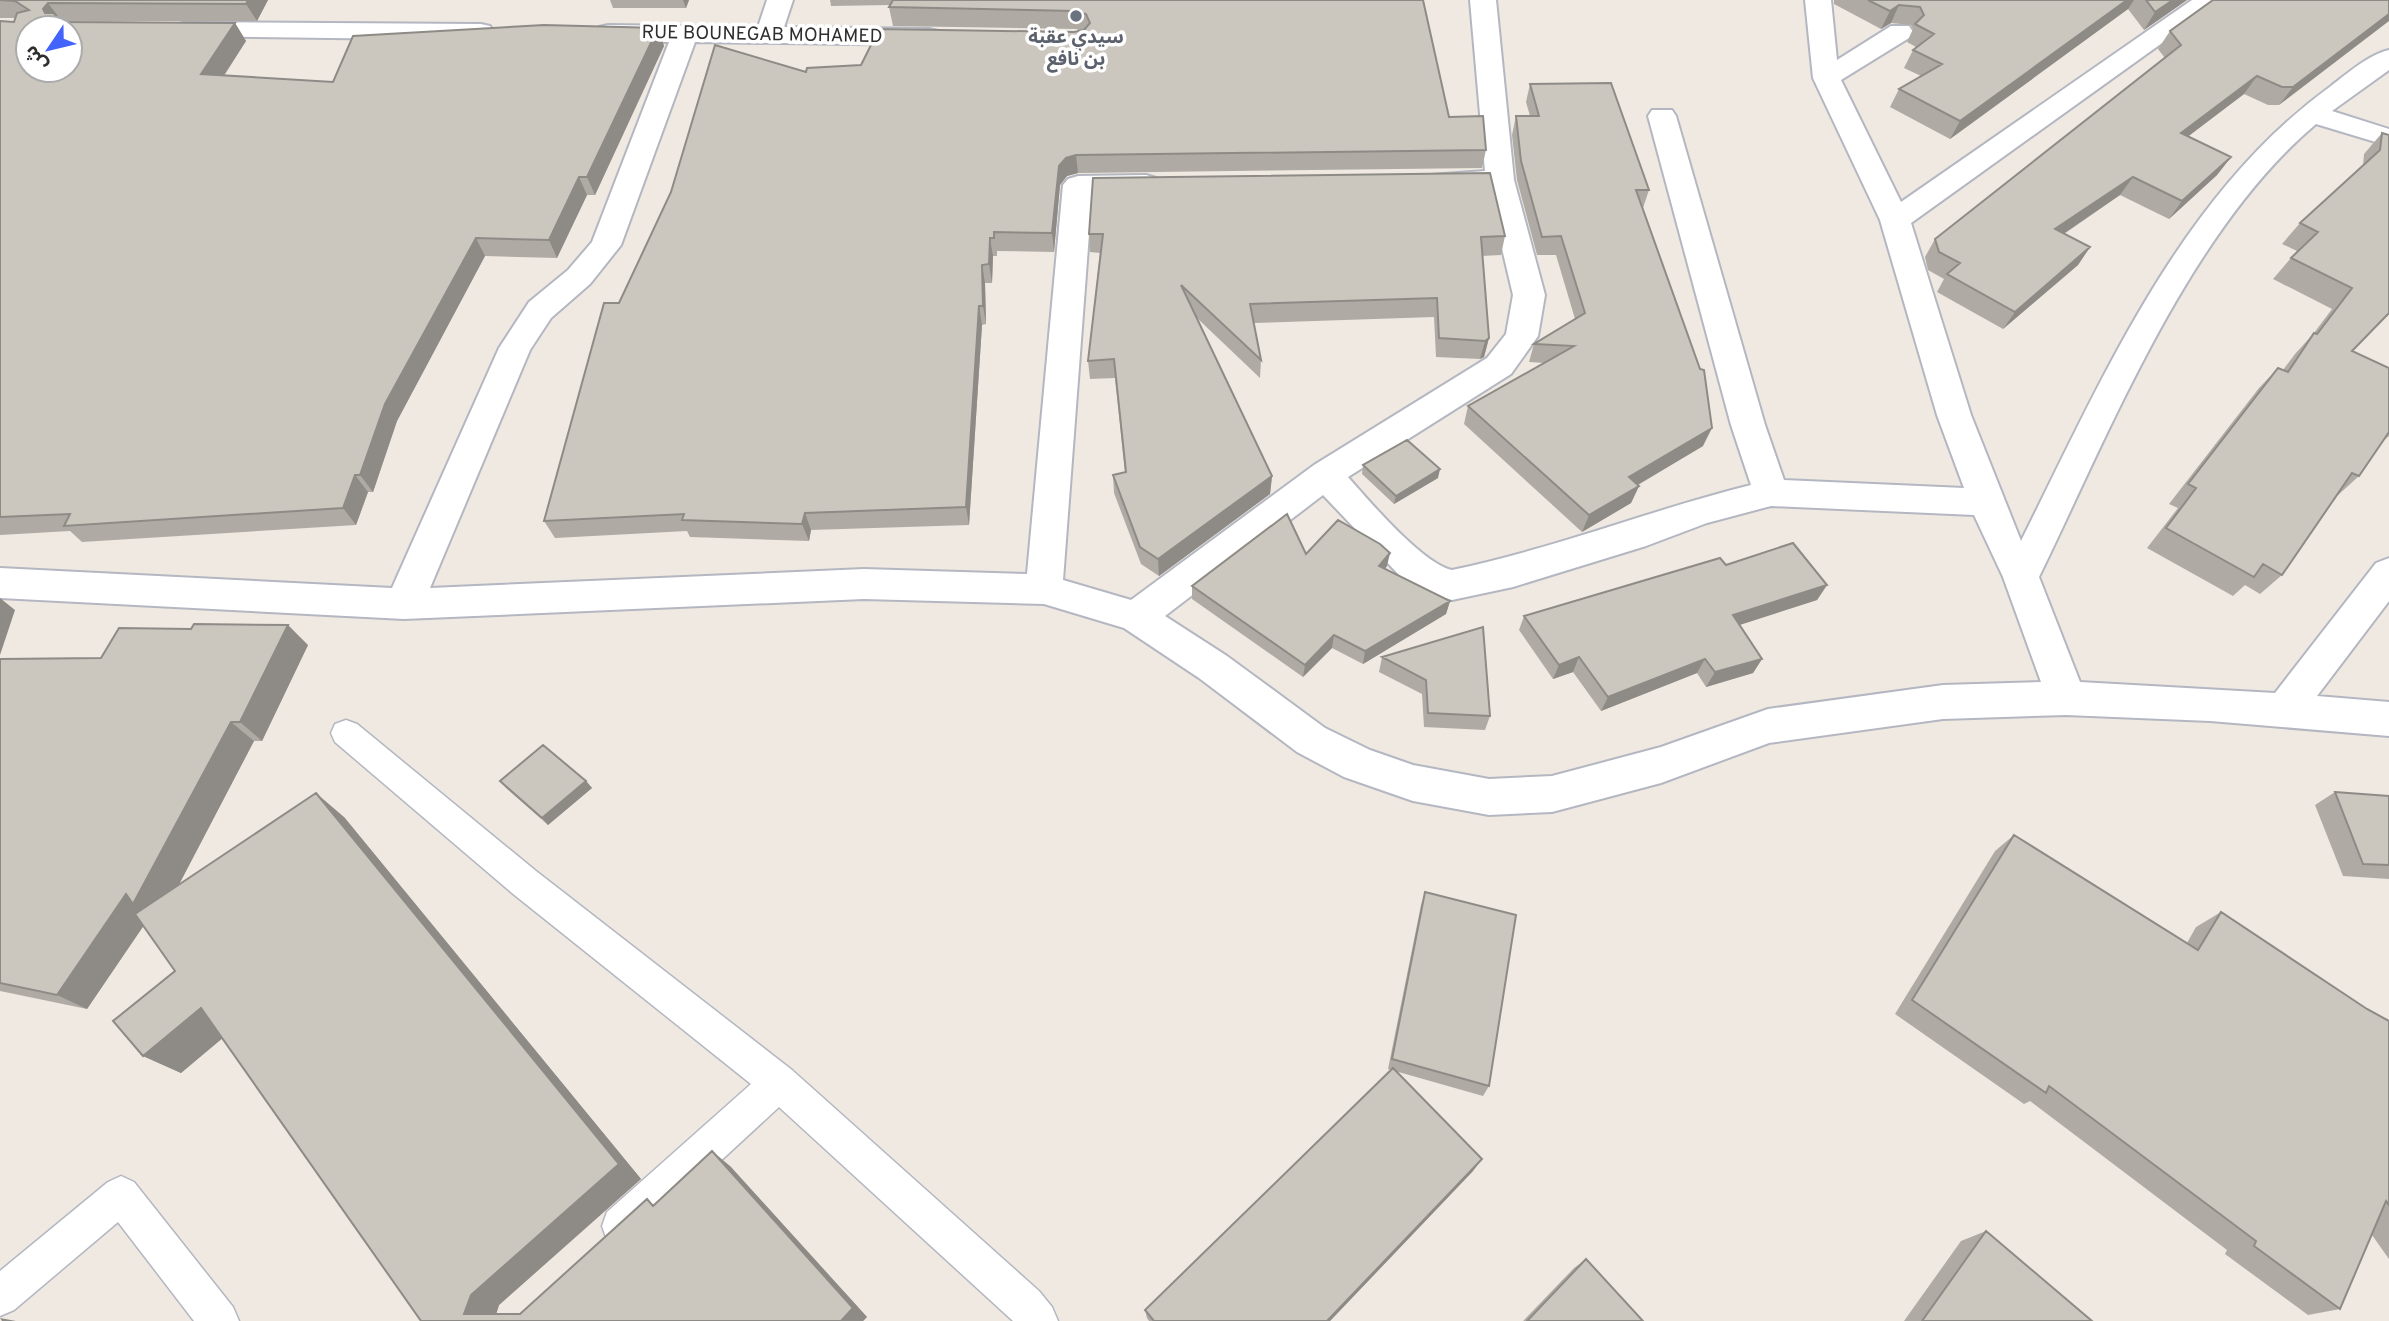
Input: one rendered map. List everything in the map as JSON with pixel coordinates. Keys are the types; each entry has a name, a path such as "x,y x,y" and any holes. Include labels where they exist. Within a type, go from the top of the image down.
{"street":[{"path":"769,34 780,0"},
{"path":"1136,618 1326,474 1499,366 1522,336 1528,295 1500,180 1483,0"},
{"path":"1818,0 1818,23 1826,78 1895,219 1954,415 1986,502 2021,577 2066,698"},
{"path":"1895,219 2209,0"},
{"path":"168,30 503,32"},
{"path":"1826,78 1900,32"},
{"name":"RUE BOUNEGAB MOHAMED","path":"587,33 951,38"},
{"path":"404,604 515,348 540,310 579,277 606,245 685,33"},
{"path":"2021,577 2099,421 2181,269 2252,171 2312,114 2389,58"},
{"path":"2312,114 2379,135"},
{"path":"1662,116 1748,425 1771,493"},
{"path":"1419,181 1500,180"},
{"path":"1044,589 1078,185 1174,184"},
{"path":"1326,474 1355,509 1414,567 1427,578 1452,585 1513,572 1633,536 1702,511 1771,493 1986,502"},
{"path":"2285,709 2389,573"},
{"path":"0,583 404,604 864,584 1044,589 1136,618 1213,667 1311,740 1358,764 1413,783 1489,797 1552,794 1661,765 1768,726 1943,702 2066,698 2285,709 2389,719"}],"lane":[{"path":"346,733 524,882 779,1083 1025,1305 1038,1321"},
{"path":"596,1248 779,1083"},
{"path":"0,1296 121,1195 219,1321"}],"building":[{"path":"0,0 248,0 246,4 48,3 43,9 45,13 54,14 17,14 29,10 15,1"},
{"path":"893,0 1423,0 1449,117 1483,116 1486,150 1076,155 1066,158 1059,166 1052,233 994,232 994,238 990,238 989,264 982,265 983,306 979,306 966,507 805,513 802,524 682,520 684,514 544,521 604,303 619,303 671,192 715,45 806,72 807,68 861,65 879,29 1074,32 1084,30 1090,23 1086,14 1075,11 889,7"},
{"path":"1868,0 2127,0 1960,121 1899,89 1942,64 1913,50 1934,34 1915,24 1924,15 1920,7 1899,5 1890,11"},
{"path":"2146,0 2173,0 2155,12"},
{"path":"2213,0 2389,0 2389,14 2293,87 2282,87 2257,76 2181,133 2231,157 2182,201 2133,177 2055,229 2090,247 2015,312 1947,274 1960,263 1939,252 1935,239 2181,45 2170,31"},
{"path":"0,21 14,22 14,84 84,84 84,22 235,23 201,74 333,82 353,36 544,25 658,28 587,177 579,177 549,240 476,238 385,404 360,475 355,475 343,508 64,526 70,514 0,517"},
{"path":"1611,83 1649,190 1636,190 1700,369 1704,370 1712,428 1629,477 1639,486 1589,515 1468,406 1574,346 1534,344 1585,313 1561,236 1542,237 1521,161 1516,116 1539,116 1530,84"},
{"path":"2382,133 2389,135 2389,313 2352,351 2389,368 2389,432 2359,476 2352,473 2282,575 2263,564 2254,577 2166,528 2196,488 2188,484 2278,368 2288,372 2314,333 2317,334 2352,288 2291,258 2318,232 2300,223 2380,150"},
{"path":"1490,173 1505,236 1481,237 1489,338 1485,341 1439,338 1437,298 1250,304 1261,360 1181,285 1272,476 1158,559 1140,547 1113,475 1126,472 1114,359 1088,361 1103,234 1089,234 1093,178"},
{"path":"1407,440 1440,469 1396,496 1363,465"},
{"path":"1287,514 1306,554 1338,520 1380,544 1390,553 1379,566 1450,601 1365,651 1334,635 1305,665 1192,586"},
{"path":"1793,543 1827,585 1733,615 1762,659 1715,672 1705,659 1608,697 1579,657 1559,665 1524,616 1720,558 1726,565"},
{"path":"194,624 288,625 240,722 231,722 133,904 126,894 57,995 0,983 0,659 101,658 119,628 191,629"},
{"path":"1483,627 1490,716 1428,713 1426,680 1382,657"},
{"path":"543,745 586,781 542,818 500,781"},
{"path":"2335,792 2389,796 2389,865 2363,864"},
{"path":"316,793 619,1164 471,1295 464,1314 520,1314 647,1199 653,1206 712,1151 853,1308 841,1321 421,1321 201,1008 143,1056 113,1021 175,971 135,914"},
{"path":"2014,835 2198,950 2221,912 2389,1021 2389,1205 2386,1201 2340,1309 2254,1246 2256,1241 2049,1086 2046,1093 1912,1000"},
{"path":"1425,892 1516,915 1489,1086 1392,1059"},
{"path":"1393,1068 1482,1159 1327,1321 1154,1321 1145,1310"},
{"path":"1986,1231 2092,1321 1922,1321"},
{"path":"1586,1259 1643,1321 1527,1321"}],"place":[{"name":"سيدي عقبة بن نافع","path":"1076,16"}]}
